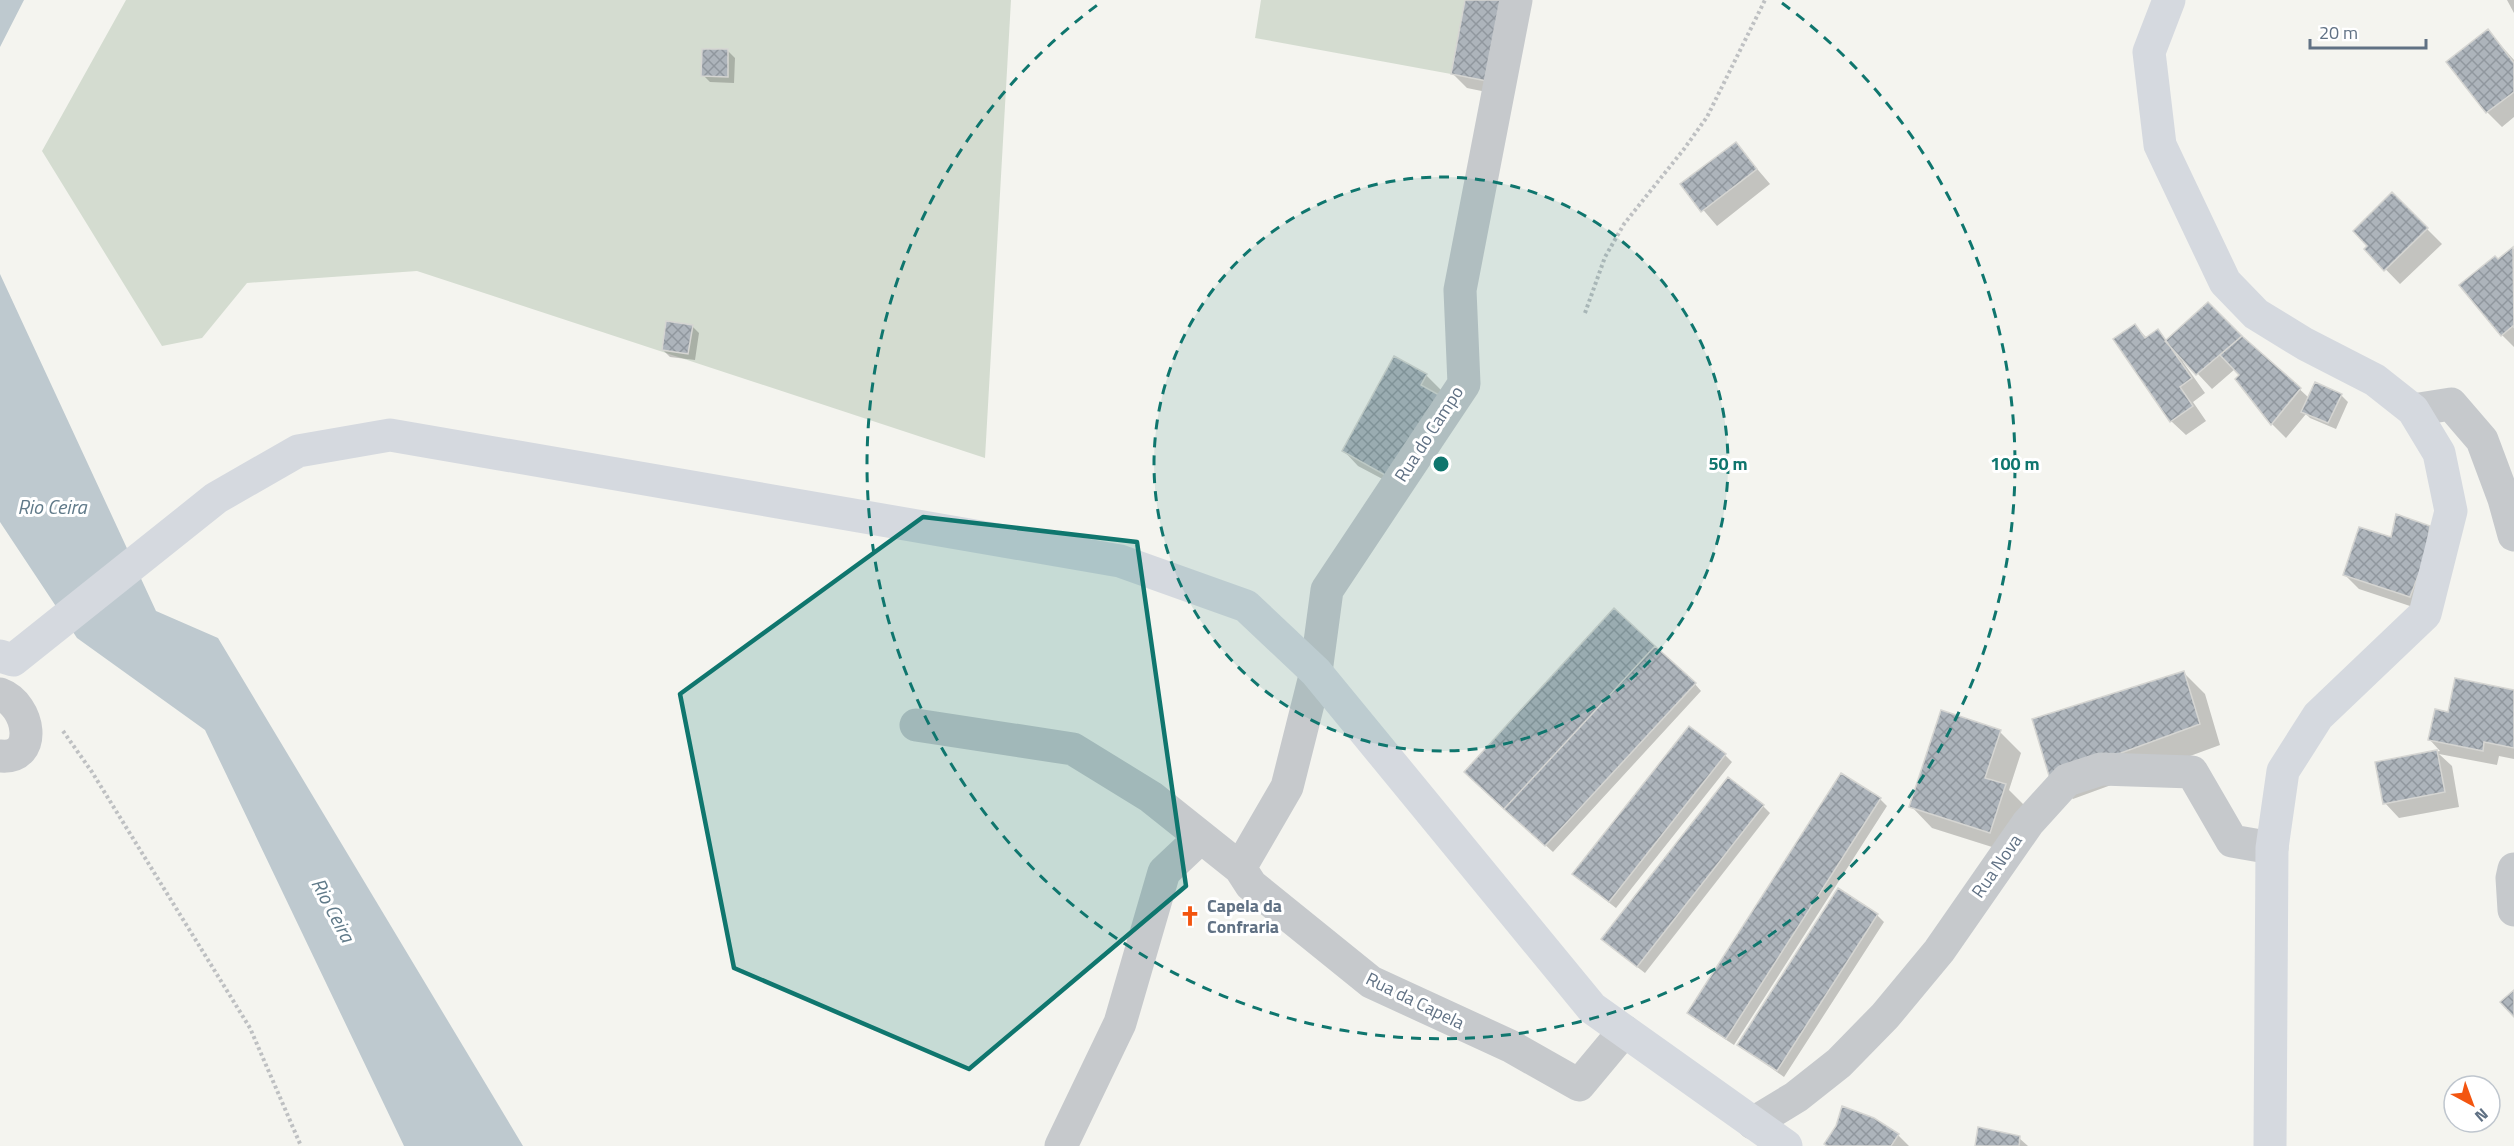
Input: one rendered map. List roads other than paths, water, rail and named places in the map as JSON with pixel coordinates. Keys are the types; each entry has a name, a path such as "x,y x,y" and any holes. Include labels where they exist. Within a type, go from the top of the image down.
{"main road":[{"path":"2169,0 2150,52 2160,145 2225,282 2256,314 2305,344 2375,380 2414,410 2439,453 2451,511 2425,614 2318,716 2283,771 2272,848 2270,1146"},
{"path":"0,656 13,660 216,498 298,451 390,435 1120,561 1246,606 1316,672 1592,1008 1786,1146"}],"street":[{"name":"Rua do Campo","path":"1316,672 1327,590 1464,384 1461,290 1516,0"},
{"path":"2414,410 2451,404 2482,440 2504,499 2514,535"},
{"path":"916,725 1072,749 1151,797 1239,868 1287,787 1316,672"},
{"path":"0,694 17,705 24,718 26,731 24,743 18,753 10,757 0,756"},
{"name":"Rua Nova","path":"1753,1123 1796,1097 1839,1063 1885,1016 1939,951 2028,823 2067,780 2101,769 2192,772 2232,841 2272,848"},
{"path":"1061,1146 1120,1023 1164,872 1200,838"},
{"name":"Rua da Capela","path":"1239,868 1251,885 1371,982 1510,1046 1579,1085 1624,1031"},
{"path":"2514,869 2512,878 2514,910"}],"water":[{"path":"0,0 24,0 0,47"},
{"name":"Rio Ceira","path":"0,274 156,611 218,638 523,1146 404,1146 205,730 77,638 0,522"}],"place":[{"name":"Capela da Confraria","path":"1190,916"}]}
